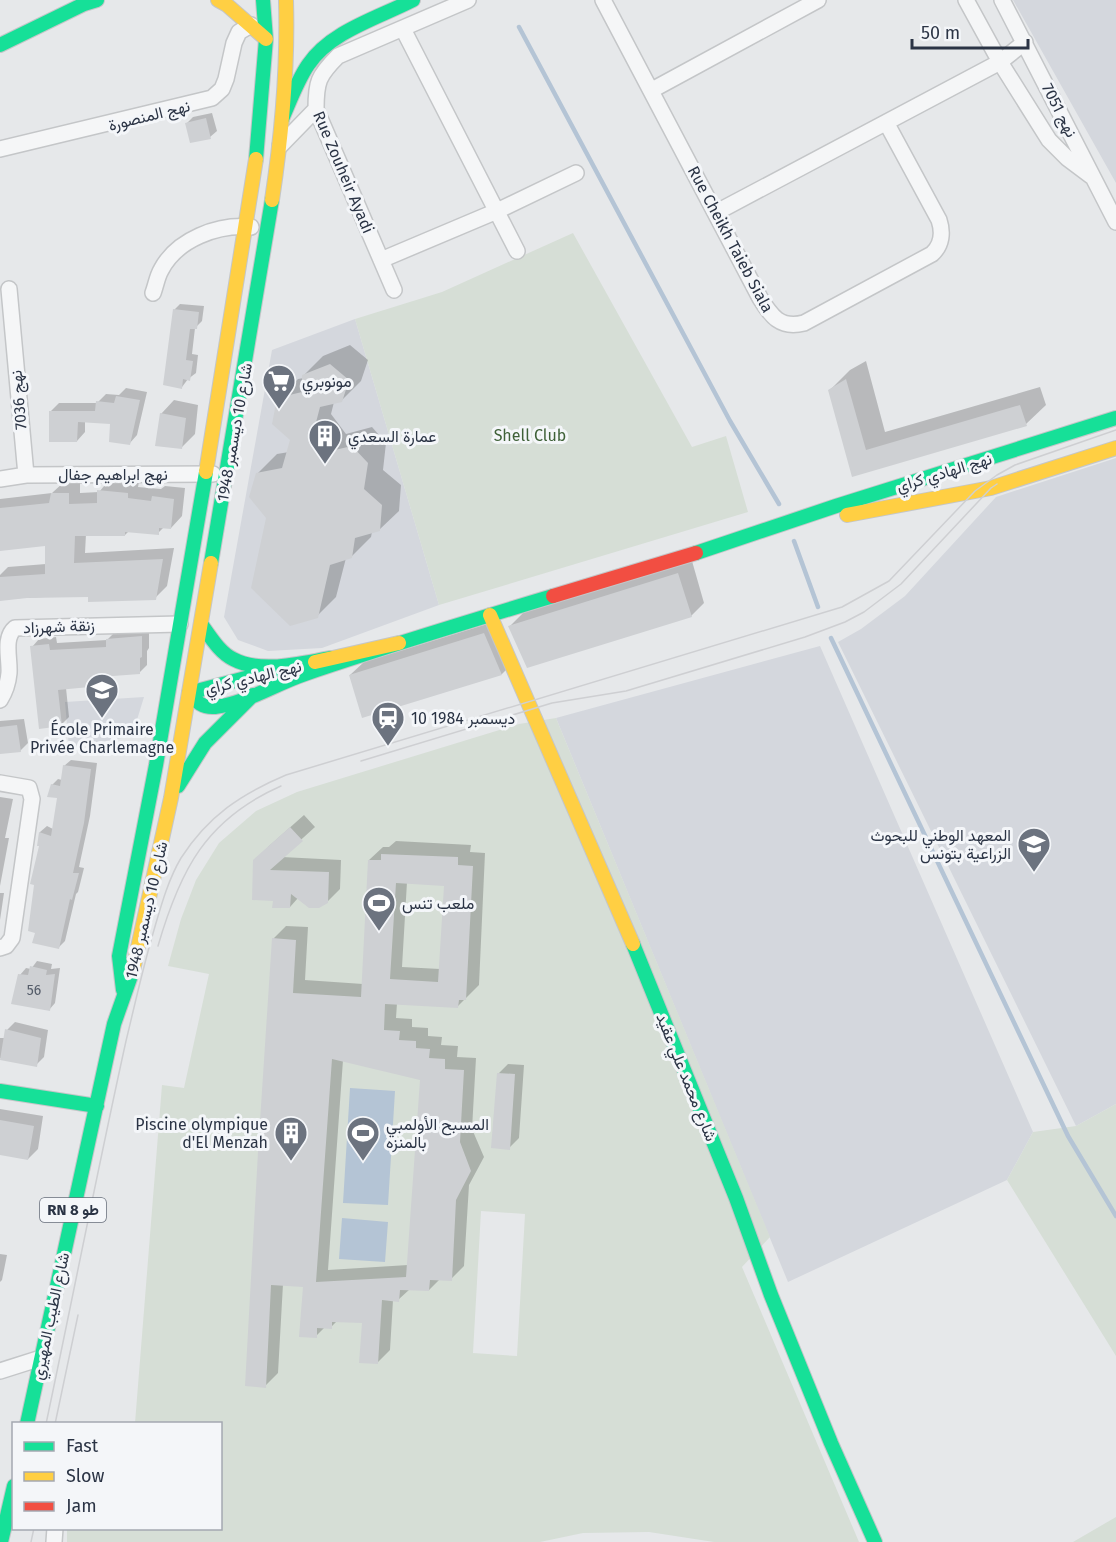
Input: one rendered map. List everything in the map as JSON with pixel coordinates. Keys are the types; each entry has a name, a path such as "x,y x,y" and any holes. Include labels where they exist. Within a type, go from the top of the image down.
{"main road":[{"path":"0,45 84,4 97,0"},
{"path":"218,0 266,39"},
{"name":"شارع 10 ديسمبر 1948","path":"124,998 119,956 156,765 180,624 217,406 261,120 266,39 263,0"},
{"name":"شارع 10 ديسمبر 1948","path":"124,998 137,960 171,798 267,229 280,147 287,40 286,0"},
{"path":"282,119 306,68 316,55 334,40 413,0"},
{"name":"نهج الهادي كراي","path":"399,643 256,675 189,693 197,703 214,707 236,703 302,675 399,643 772,529 836,506 1116,418"},
{"name":"نهج الهادي كراي","path":"772,529 991,488 1116,448"},
{"name":"شارع محمد علي عقيد","path":"490,615 635,948 736,1198 771,1295 831,1443 875,1542"},
{"path":"201,624 223,651 234,660 254,665 292,664 331,658"},
{"path":"167,700 189,693 171,672"},
{"path":"171,798 205,743 253,695"},
{"name":"شارع الطيب المهيري","path":"27,1422 114,1024 124,998"},
{"path":"0,1091 97,1106"},
{"path":"2,1542 12,1502"}],"street":[{"name":"Rue Zouheir Ayadi","path":"393,290 316,109 316,87 323,70 338,56 468,0"},
{"name":"Rue Cheikh Taieb Siala","path":"603,0 773,318 786,325 799,325 810,320 932,254 940,242 939,220 886,124"},
{"path":"652,90 818,0"},
{"path":"966,0 1000,62 1049,140 1067,158 1095,179"},
{"name":"نهج 7051","path":"1002,0 1116,222"},
{"name":"نهج المنصورة","path":"0,149 212,98 222,89 239,32 250,25"},
{"path":"403,29 517,251"},
{"path":"717,212 1000,62 1025,42"},
{"path":"280,147 316,109"},
{"path":"381,260 497,211 576,173"},
{"path":"153,293 161,270 171,256 187,242 205,233 245,226 267,229"},
{"name":"نهج 7036","path":"9,289 26,475"},
{"name":"نهج ابراهيم جفال","path":"0,479 26,475 226,474"},
{"name":"زنقة شهرزاد","path":"0,700 6,691 9,674 8,637 15,628 180,624"},
{"path":"0,783 29,788 32,799 12,938 6,946 0,948"},
{"path":"0,1371 41,1358"}],"shaded area":[{"path":"1013,0 1116,0 1116,183"},
{"path":"355,319 439,605 322,648 268,651 238,640 224,617 272,350"},
{"name":"المعهد الوطني للبحوث الزراعية بتونس","path":"1116,458 1116,1104 1076,1126 838,642 861,629 905,596 996,497"},
{"path":"820,646 1033,1132 1007,1180 788,1282 556,718"},
{"name":"École Primaire Privée Charlemagne","path":"144,697 132,736 69,748 65,702"}],"green space":[{"name":"Shell Club","path":"573,233 692,447 726,436 748,512 439,605 355,319 442,292"},
{"path":"556,718 770,1237 742,1267 859,1542 714,1542 649,1532 583,1533 540,1542 67,1542 67,1530 222,1530 222,1422 135,1422 162,1085 184,1088 209,974 168,966 181,919 196,880 219,843 256,811 297,792 519,724","holes":["481,1211 525,1214 517,1356 473,1353"]},
{"path":"1116,1104 1116,1356 1007,1180 1033,1132 1076,1126"},
{"path":"1116,1517 1116,1542 1073,1542"}],"water":[{"path":"350,1088 395,1091 388,1205 343,1203"},
{"path":"342,1218 388,1222 385,1262 339,1259"}],"building":[{"path":"206,118 211,139 190,143 185,123"},
{"path":"173,309 199,312 197,329 190,329 186,360 193,361 190,381 183,379 182,389 163,385"},
{"path":"330,364 349,380 342,402 320,407 313,434 326,452 352,446 368,463 364,489 382,505 380,531 355,538 352,558 330,565 318,618 290,626 251,588 266,518 249,497 256,473 282,468 290,440 272,424 277,398 302,392 302,375"},
{"path":"846,379 866,450 1020,405 1027,426 852,477 828,390"},
{"path":"116,396 140,400 130,445 109,442 110,424 78,422 77,442 49,442 49,411 95,411 96,401 114,403"},
{"path":"160,413 186,418 182,449 155,446"},
{"path":"97,490 128,493 128,498 151,501 152,496 174,499 171,529 159,528 159,535 125,532 125,536 75,536 74,563 163,559 156,600 88,602 88,597 0,601 0,577 45,574 45,546 0,551 0,508 49,503 51,493 69,493 69,504 97,503"},
{"path":"678,573 692,617 527,668 508,626"},
{"path":"484,633 502,675 362,718 349,675"},
{"path":"142,636 140,674 99,677 100,686 58,690 62,726 39,729 30,646 49,644 50,650 106,647 106,639"},
{"path":"17,725 21,752 0,754 0,727"},
{"path":"63,765 91,769 84,823 73,873 79,873 72,900 70,899 59,949 32,943 35,933 28,931 34,885 30,884 39,846 37,846 39,832 51,836 57,798 47,797 51,784 60,786"},
{"path":"290,827 303,841 270,870 329,872 328,903 319,908 309,908 291,894 290,908 272,908 273,901 252,900 253,860"},
{"name":"المسبح الأولمبي بالمنزه","path":"381,854 458,857 458,865 473,866 466,1000 459,1000 458,1008 385,1004 384,1030 400,1031 399,1040 416,1041 416,1048 430,1049 429,1058 445,1059 445,1069 464,1070 460,1142 471,1171 456,1200 452,1281 430,1280 429,1291 400,1290 399,1302 382,1300 378,1364 359,1363 362,1323 332,1322 332,1329 317,1328 317,1338 299,1337 303,1287 271,1285 266,1388 245,1386 272,938 296,940 293,993 361,997 368,860 381,860","holes":["396,883 444,886 438,982 390,979","332,1059 420,1080 406,1277 316,1282"]},
{"path":"30,966 47,970 46,975 55,974 50,1011 11,1004 18,974 28,975"},
{"path":"5,1029 41,1038 37,1067 0,1060"},
{"path":"497,1073 515,1074 510,1150 491,1148"},
{"path":"0,1120 34,1126 28,1160 0,1155"}],"waterway":[{"path":"519,27 730,421 779,504"},
{"path":"794,541 818,607"},
{"path":"831,638 1068,1136 1116,1216"}],"tram line":[{"path":"46,1422 126,1041 150,944 165,893 176,866 191,843 214,818 254,790 286,775 842,607 889,581 975,491 997,475 1015,465 1116,430"},
{"path":"361,761 552,703 626,691 805,637 845,622 864,612 901,584 997,484"},
{"path":"158,946 176,894 200,850 233,814 255,799 281,786"},
{"path":"55,1422 78,1315"},
{"path":"31,1542 34,1530"}],"traffic: fast":[{"path":"0,45 84,4 97,0"},
{"path":"256,159 266,39 263,0"},
{"path":"282,119 308,65 329,43 356,26 413,0"},
{"path":"211,563 272,200"},
{"path":"696,553 836,506 1116,418"},
{"path":"123,990 119,956 156,765 206,472"},
{"path":"276,670 189,693 203,705 215,707 227,705 294,678 553,596"},
{"path":"201,624 223,652 244,663 268,667 331,658"},
{"path":"178,786 205,743 253,695"},
{"path":"633,944 736,1198 771,1295 831,1443 875,1542"},
{"path":"27,1422 114,1024 133,970"},
{"path":"0,1091 97,1106"},
{"path":"1,1542 12,1495"}],"traffic: slow":[{"path":"218,0 266,39"},
{"path":"272,200 284,100 286,0"},
{"path":"206,472 256,159"},
{"path":"847,515 991,488 1116,448"},
{"path":"133,970 171,798 211,563"},
{"path":"490,615 633,944"},
{"path":"315,662 399,643"}],"traffic: jam":[{"path":"553,596 696,553"}],"place":[{"name":"مونوبري","path":"279,410"},
{"name":"عمارة السعدي","path":"325,465"},
{"name":"École Primaire Privée Charlemagne","path":"102,719"},
{"name":"10 ديسمبر 1984","path":"388,747"},
{"name":"المعهد الوطني للبحوث الزراعية بتونس","path":"1034,873"},
{"name":"ملعب تنس","path":"379,932"},
{"name":"Piscine olympique d'El Menzah","path":"291,1162"},
{"name":"المسبح الأولمبي بالمنزه","path":"363,1162"}]}
